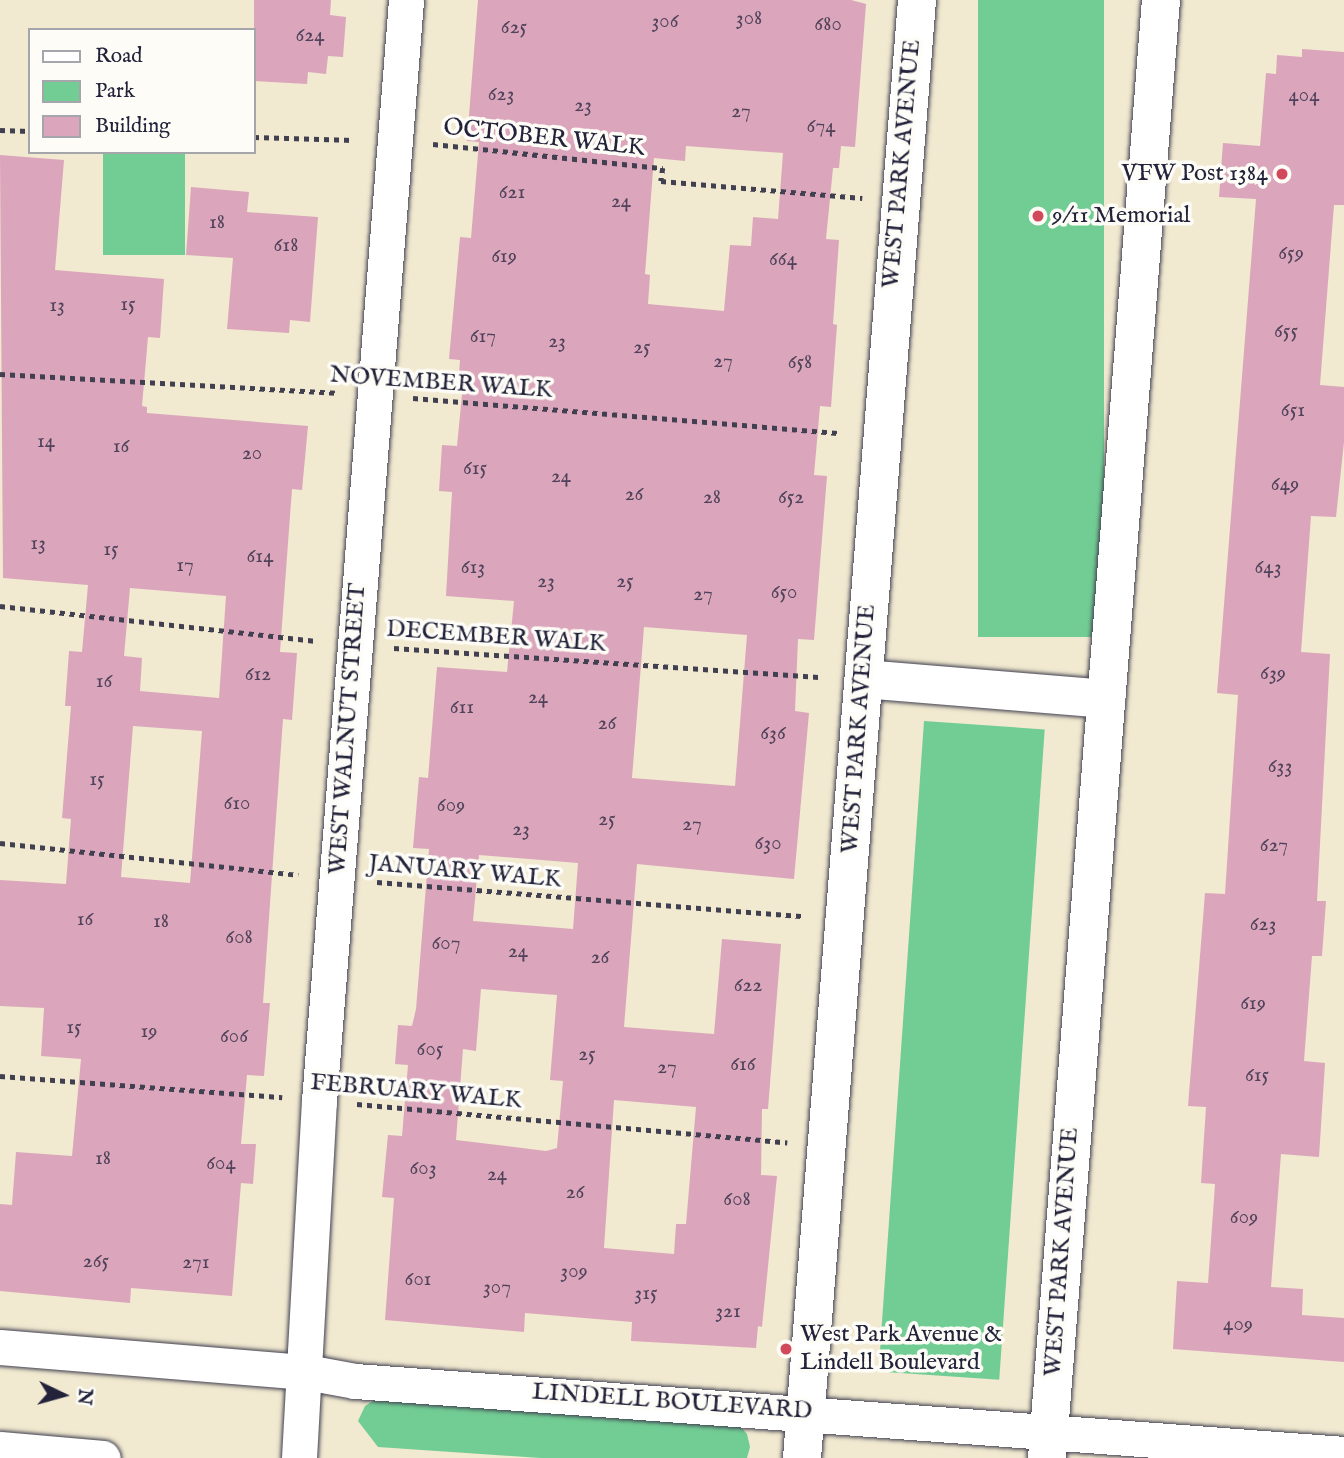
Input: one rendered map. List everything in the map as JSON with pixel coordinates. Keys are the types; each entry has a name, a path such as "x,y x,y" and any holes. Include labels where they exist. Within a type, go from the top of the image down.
{"highway":[{"name":"WEST PARK AVENUE","path":"802,1458 829,1145 864,680 879,436 917,0"},
{"name":"WEST PARK AVENUE","path":"1048,1444 1161,0"},
{"path":"864,680 1106,699"}],"street":[{"name":"WEST WALNUT STREET","path":"299,1458 306,1372 318,1101 406,0"},
{"name":"LINDELL BOULEVARD","path":"0,1348 306,1372 355,1381 805,1411 1048,1444 1344,1454"},
{"path":"0,1450 103,1458"}],"path":[{"path":"0,130 28,131"},
{"name":"OCTOBER WALK","path":"256,137 395,141 663,168 661,181 899,201"},
{"name":"NOVEMBER WALK","path":"0,374 374,395 879,436"},
{"name":"DECEMBER WALK","path":"0,606 355,645 864,680"},
{"name":"JANUARY WALK","path":"0,843 337,879 844,919"},
{"name":"FEBRUARY WALK","path":"0,1076 829,1145"}],"green space":[{"path":"978,0 1104,0 1104,637 978,637"},
{"path":"103,154 185,154 185,255 103,255"},
{"path":"924,721 1045,729 999,1380 879,1371"},
{"path":"381,1396 736,1422 747,1434 750,1447 747,1458 541,1458 378,1447 358,1421 365,1406"}],"building":[{"path":"254,0 331,0 330,15 346,17 343,57 328,56 326,74 308,72 307,84 256,81"},
{"path":"478,0 851,0 866,4 855,147 841,146 839,168 833,168 826,239 839,240 833,324 837,325 831,407 820,406 814,475 827,476 814,640 798,639 795,711 809,713 794,879 637,864 624,1027 714,1034 722,939 781,944 768,1109 762,1109 761,1175 777,1176 762,1327 758,1326 756,1348 631,1341 632,1322 525,1313 524,1332 385,1320 394,1198 382,1197 388,1135 402,1136 408,1065 395,1064 398,1025 412,1026 416,1009 429,849 413,848 419,777 428,778 437,667 507,672 514,601 446,596 452,492 439,491 442,445 457,446 464,374 459,374 460,360 449,359 460,237 471,238 479,142 467,141","holes":["686,146 783,153 778,219 753,217 751,246 730,245 724,311 648,304 650,275 645,274 654,158 685,161","644,627 747,635 735,786 632,778","479,855 578,863 573,929 473,921","481,989 557,995 550,1080 563,1081 557,1148 546,1151 456,1140 463,1049 476,1051","614,1100 696,1107 686,1224 676,1224 674,1254 604,1248"]},
{"path":"1302,49 1344,52 1344,205 1334,205 1320,385 1344,387 1344,442 1336,517 1311,516 1301,652 1330,654 1317,901 1326,901 1322,956 1312,956 1304,1061 1325,1063 1319,1157 1281,1154 1271,1287 1303,1289 1302,1315 1344,1318 1344,1362 1173,1349 1177,1281 1208,1283 1215,1184 1201,1183 1206,1107 1188,1106 1205,893 1225,894 1238,695 1217,693 1256,199 1219,197 1223,143 1260,146 1266,73 1276,74 1277,55 1302,57"},
{"path":"0,155 64,160 55,270 164,279 160,338 148,337 142,406 147,407 147,413 308,426 302,490 292,489 280,652 297,653 292,720 283,719 263,1003 270,1003 264,1076 247,1075 241,1144 256,1144 253,1184 241,1183 232,1296 131,1288 130,1303 0,1291 0,1204 12,1205 16,1152 72,1156 81,1059 41,1056 44,1008 0,1006 0,880 66,884 71,819 62,818 71,706 65,706 69,651 82,652 88,585 3,578","holes":["130,588 226,596 219,698 140,691 142,658 124,656","133,726 202,731 190,883 121,877"]},
{"path":"191,187 249,192 247,212 318,217 310,322 290,320 289,333 227,329 233,258 186,255"}],"place":[{"name":"VFW Post 1384","path":"1282,174"},
{"name":"9/11 Memorial","path":"1038,216"},
{"name":"West Park Avenue & Lindell Boulevard","path":"786,1349"}]}
